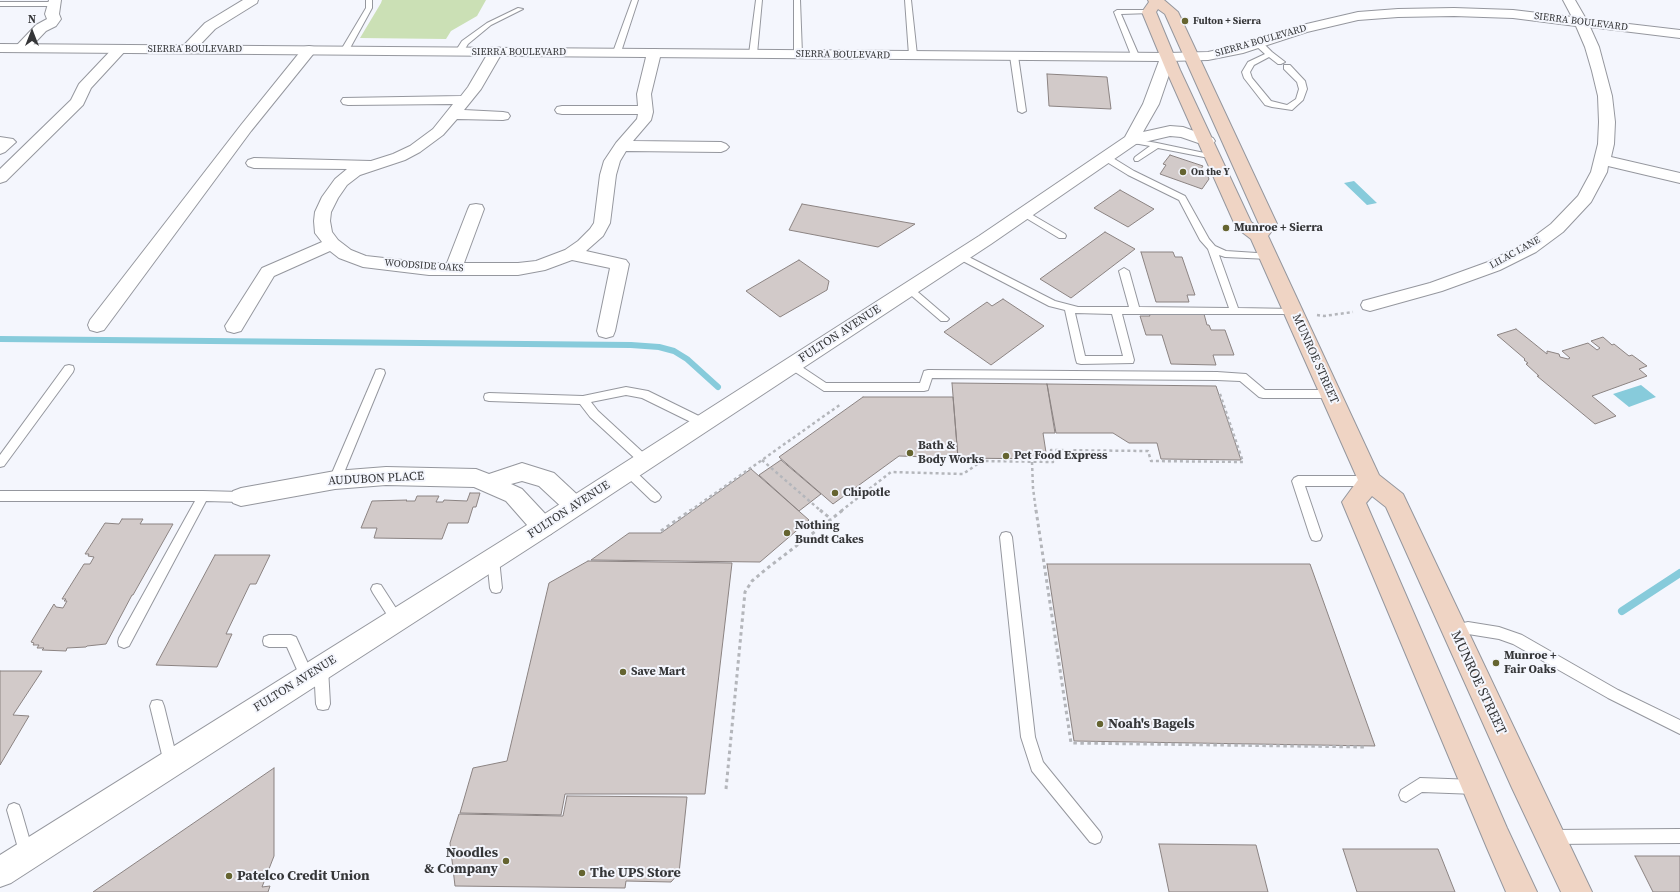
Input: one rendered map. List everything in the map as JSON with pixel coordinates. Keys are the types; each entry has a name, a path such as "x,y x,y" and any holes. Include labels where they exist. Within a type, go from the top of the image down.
{"main road":[{"path":"1153,5 1171,12 1192,57 1268,224 1259,236"},
{"path":"1153,5 1168,57"},
{"name":"MUNROE STREET","path":"1168,57 1244,225 1259,236 1269,256 1370,482 1395,501 1577,892"},
{"path":"1370,482 1354,502 1522,892"}],"street":[{"path":"188,49 210,26 252,0"},
{"name":"LILAC LANE","path":"1370,305 1466,277 1494,266 1530,248 1557,228 1585,198 1599,172 1606,144 1607,122 1604,96 1596,59 1581,21 1569,0"},
{"path":"22,48 41,28 40,24 54,6"},
{"name":"SIERRA BOULEVARD","path":"2,49 496,51 1136,58 1192,57 1208,56 1238,50 1303,29 1345,19 1398,13 1483,12 1581,21 1680,34"},
{"path":"0,178 78,102 84,87 120,49"},
{"path":"97,325 250,122 278,87 291,74 309,50"},
{"name":"WOODSIDE OAKS","path":"496,51 478,83 438,132 415,149 399,157 372,165 346,177 330,197 323,212 322,221 324,233 332,244 345,254 363,260 400,266 453,270 518,269 538,266 571,254 584,245 597,232 602,223 608,175 612,161 621,146 644,120 646,110 644,94 654,53"},
{"name":"FULTON AVENUE","path":"1135,149 1168,57"},
{"path":"348,101 465,100"},
{"path":"562,110 646,110"},
{"path":"453,114 503,116"},
{"name":"FULTON AVENUE","path":"0,872 543,527 960,256 1105,157 1135,149 1170,131 1183,132 1206,141"},
{"path":"0,142 8,142 0,149"},
{"path":"621,146 721,147"},
{"path":"1602,160 1680,178"},
{"path":"254,163 372,165"},
{"path":"453,270 476,209"},
{"path":"234,326 268,272 332,244"},
{"path":"571,254 620,264 606,331"},
{"path":"488,483 522,472 546,478 575,506"},
{"name":"AUDUBON PLACE","path":"242,497 335,480 386,476 476,478 514,495 543,527"}],"lane":[{"path":"345,50 368,8 369,0"},
{"path":"618,52 635,0"},
{"path":"753,54 759,0"},
{"path":"798,0 798,54"},
{"path":"908,0 913,55"},
{"path":"0,4 54,6"},
{"path":"1136,58 1118,12 1153,5"},
{"path":"459,52 465,43 489,24 520,9"},
{"path":"1258,43 1269,54 1284,64 1301,81 1303,89 1299,100 1289,108 1268,103 1248,78 1246,72 1251,64 1261,60 1269,54"},
{"path":"1014,56 1022,111"},
{"path":"1135,149 1157,146"},
{"path":"1135,149 1157,146 1214,157"},
{"path":"1105,157 1131,173 1182,198 1205,240 1212,248 1235,312"},
{"path":"1024,213 1062,236"},
{"path":"1212,248 1225,254 1269,256"},
{"path":"960,256 1052,304 1078,310 1294,312"},
{"path":"1124,271 1135,310"},
{"path":"909,289 944,319"},
{"path":"1069,308 1080,360 1129,360 1116,310"},
{"path":"793,365 824,387 924,387 928,374 1217,376 1242,377 1263,394 1331,394"},
{"path":"0,463 69,369"},
{"path":"335,480 380,373"},
{"path":"489,397 583,400 626,391 644,394 703,423"},
{"path":"583,400 637,466 655,497"},
{"path":"1316,536 1298,481 1370,482"},
{"path":"0,496 242,497"},
{"path":"124,642 203,496"},
{"path":"1006,537 1028,737 1037,766 1095,837"},
{"path":"493,559 496,588"},
{"path":"377,589 397,620"},
{"path":"1454,630 1468,628 1499,633 1517,639 1613,694 1680,727"},
{"path":"269,641 291,641 314,673 323,704"},
{"path":"157,706 171,763"},
{"path":"1406,795 1420,785 1476,787"},
{"path":"14,810 27,855"},
{"path":"1550,836 1680,836"}],"path":[{"path":"1294,312 1324,316 1362,311 1370,305"},
{"path":"726,789 745,592 752,581 765,570 891,472 963,474 982,461 1053,462 1051,450 1148,451 1151,461 1243,462 1220,391"},
{"path":"661,531 841,404"},
{"path":"762,460 831,519"},
{"path":"1032,462 1033,488 1071,743 1365,747"}],"green space":[{"path":"382,0 486,0 477,16 451,31 446,39 360,38"}],"water":[{"path":"1354,181 1377,203 1367,205 1344,183"},
{"path":"1641,385 1656,397 1629,407 1613,394"}],"building":[{"path":"1047,74 1107,77 1111,109 1049,106"},
{"name":"On the Y","path":"1170,155 1203,166 1201,169 1205,170 1209,179 1202,189 1160,174 1166,165 1163,164"},
{"path":"1120,190 1154,209 1128,227 1094,208"},
{"path":"802,204 915,224 878,247 789,230"},
{"path":"1105,232 1135,249 1071,298 1040,279"},
{"path":"1141,252 1173,252 1175,257 1182,257 1195,295 1187,295 1189,302 1156,302"},
{"path":"799,260 829,281 827,290 780,317 746,291"},
{"path":"1003,299 1044,326 991,365 944,332 987,302 992,306"},
{"path":"1149,314 1204,314 1207,325 1209,325 1211,330 1225,330 1234,355 1213,355 1216,365 1171,364 1162,335 1146,335 1140,316 1150,316"},
{"path":"1516,329 1547,354 1547,351 1559,354 1560,357 1568,359 1570,358 1562,351 1588,343 1597,350 1600,348 1591,341 1603,337 1612,345 1614,344 1629,356 1632,355 1647,366 1639,369 1647,376 1592,396 1616,416 1595,424 1537,376 1539,376 1526,364 1528,363 1524,360 1525,359 1497,335"},
{"path":"952,383 1047,384 1055,433 1043,433 1047,459 958,458"},
{"path":"1047,384 1216,386 1241,460 1161,459 1157,443 1129,443 1113,433 1056,433"},
{"path":"863,397 953,397 958,458 899,456 833,504 779,457"},
{"path":"781,460 821,494 799,511 759,475"},
{"path":"751,469 809,520 760,562 591,560 629,533 661,533"},
{"path":"470,493 480,493 476,507 473,507 468,523 448,523 442,539 374,538 377,528 361,528 372,501 415,501 417,496 439,496 436,502 443,502 444,500 467,501"},
{"path":"122,519 143,519 140,524 173,524 106,644 67,648 66,651 42,650 44,648 37,648 39,645 33,645 34,643 31,642 54,604 56,607 63,608 67,601 64,601 66,599 62,599 84,564 90,564 94,557 88,556 89,554 85,554 105,523 119,524"},
{"path":"215,555 270,555 256,584 250,584 226,634 232,634 217,667 156,665"},
{"name":"Save Mart","path":"588,561 732,563 705,794 565,794 561,815 460,813 473,768 507,761 549,583"},
{"path":"1047,564 1310,564 1375,746 1074,741"},
{"path":"0,671 42,671 13,715 29,716 0,765"},
{"path":"274,768 274,856 262,887 270,886 268,892 93,892"},
{"path":"567,796 687,797 679,873 671,882 626,881 625,888 455,886 450,843 459,814 563,816"},
{"path":"1159,844 1256,845 1268,892 1169,892"},
{"path":"1343,849 1438,849 1455,892 1357,892"},
{"path":"1635,856 1680,856 1680,892 1653,892"}],"waterway":[{"path":"0,339 631,345 659,347 674,351 687,359 718,387"},
{"path":"1622,611 1680,573"}],"place":[{"name":"Fulton + Sierra","path":"1185,21"},
{"name":"On the Y","path":"1183,172"},
{"name":"Munroe + Sierra","path":"1226,228"},
{"name":"Bath & Body Works","path":"910,453"},
{"name":"Pet Food Express","path":"1006,456"},
{"name":"Chipotle","path":"835,493"},
{"name":"Nothing Bundt Cakes","path":"787,533"},
{"name":"Munroe + Fair Oaks","path":"1496,663"},
{"name":"Save Mart","path":"623,672"},
{"name":"Noah's Bagels","path":"1100,724"},
{"name":"Noodles & Company","path":"506,861"},
{"name":"The UPS Store","path":"582,873"},
{"name":"Patelco Credit Union","path":"229,876"}]}
